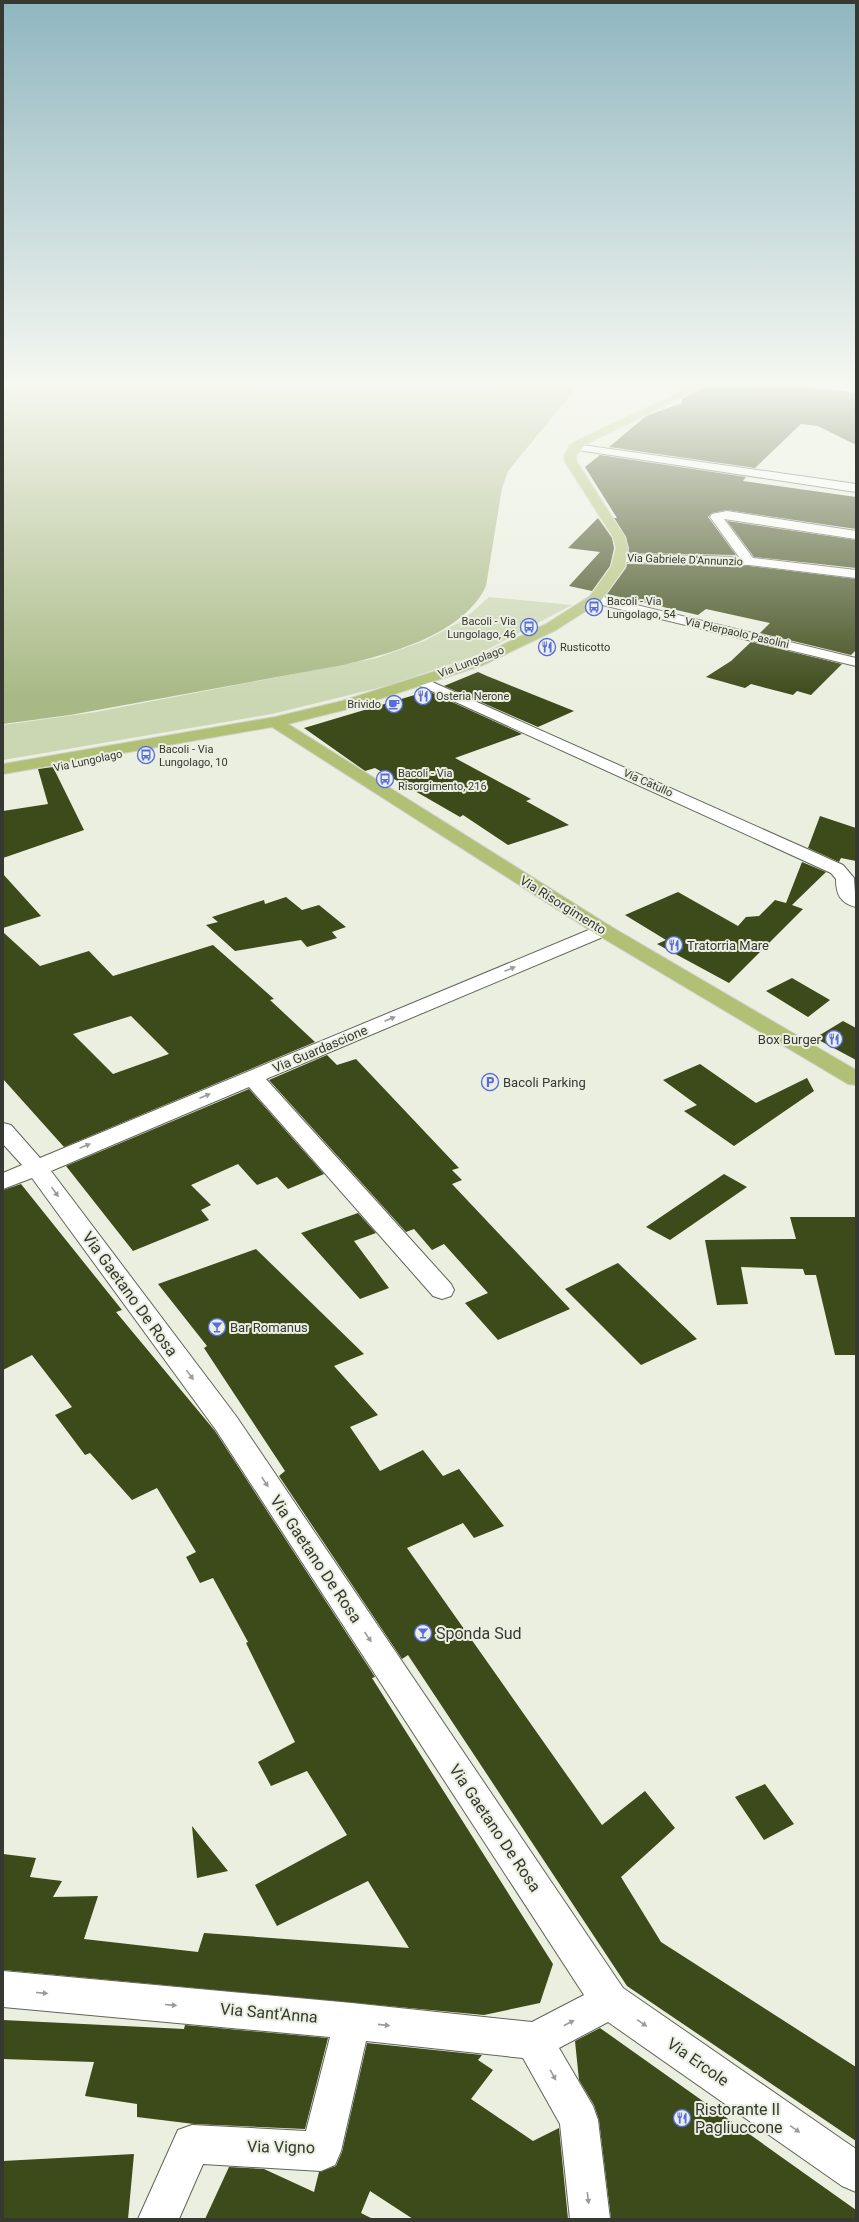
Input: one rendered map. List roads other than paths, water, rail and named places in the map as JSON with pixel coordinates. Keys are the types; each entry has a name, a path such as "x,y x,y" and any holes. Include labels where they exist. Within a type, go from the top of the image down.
{"main road":[{"path":"589,491 619,537 622,548 621,558"},
{"name":"Via Lungolago","path":"3,770 276,722 346,705 422,681 495,654 551,627 595,599 618,567 621,558"},
{"name":"Via Risorgimento","path":"276,722 603,930 856,1079"},
{"name":"Via Lungolago","path":"3,779 220,732"}],"street":[{"name":"Via Gabriele D'Annunzio","path":"750,562 716,517 727,515 856,535"},
{"name":"Via Gabriele D'Annunzio","path":"621,558 750,562 856,574"},
{"name":"Via Pierpaolo Pasolini","path":"595,599 856,662"},
{"name":"Via Catullo","path":"422,681 837,869 845,878 845,892 856,901"},
{"name":"Via Guardascione","path":"3,1182 603,930"},
{"path":"252,1077 442,1290"},
{"name":"Via Gaetano De Rosa","path":"3,1130 36,1167 226,1423 610,2001"},
{"name":"Via Sant'Anna","path":"3,1989 352,2021 534,2041"},
{"path":"590,2219 579,2120 534,2041 610,2001"},
{"name":"Via Ercole","path":"610,2001 856,2172"},
{"name":"Via Vigno","path":"158,2219 192,2144 321,2151 352,2021"}],"place":[{"name":"Bacoli - Via Lungolago, 54","path":"594,607"},
{"name":"Bacoli - Via Lungolago, 46","path":"529,627"},
{"name":"Rusticotto","path":"547,647"},
{"name":"Osteria Nerone","path":"423,696"},
{"name":"Brivido","path":"394,704"},
{"name":"Bacoli - Via Lungolago, 10","path":"146,755"},
{"name":"Bacoli - Via Risorgimento, 216","path":"385,779"},
{"name":"Tratorria Mare","path":"674,945"},
{"name":"Box Burger","path":"834,1039"},
{"name":"Bacoli Parking","path":"490,1082"},
{"name":"Bar Romanus","path":"217,1327"},
{"name":"Sponda Sud","path":"423,1633"},
{"name":"Ristorante Il Pagliuccone","path":"682,2118"}]}
